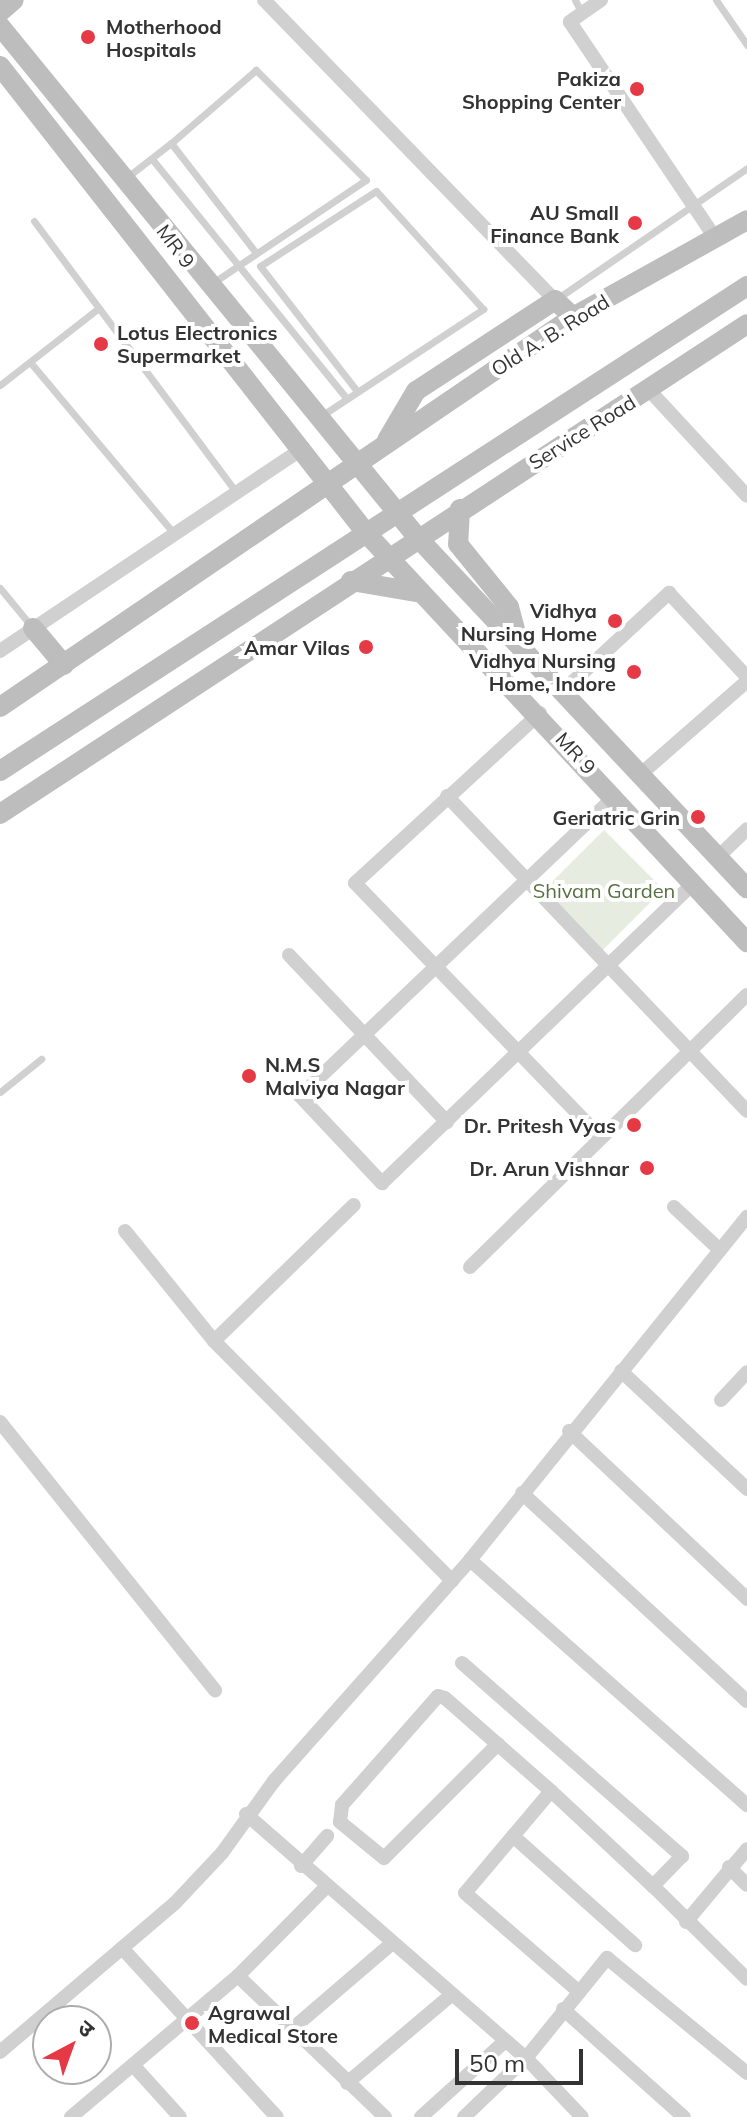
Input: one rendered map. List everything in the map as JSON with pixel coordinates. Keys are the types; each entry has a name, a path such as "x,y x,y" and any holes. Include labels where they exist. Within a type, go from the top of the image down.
{"main road":[{"path":"0,12 14,0"},
{"name":"MR 9","path":"0,26 125,179 207,286 324,414 417,537 565,689 747,889"},
{"name":"MR 9","path":"0,66 303,448 331,479 367,534 540,713 747,942"},
{"name":"Old A. B. Road","path":"331,479 573,317 747,220"},
{"path":"0,771 747,286"},
{"path":"385,443 416,391 555,300 573,317"},
{"name":"Service Road","path":"0,814 417,537 747,324"},
{"path":"630,360 649,390"},
{"path":"0,707 331,479"},
{"path":"460,509 458,544 509,607 517,640"},
{"path":"350,581 424,595"},
{"path":"33,628 64,665"}],"street":[{"path":"264,0 555,300"},
{"path":"601,0 578,6 570,22 716,239"},
{"path":"649,390 747,496"},
{"path":"0,651 172,531 303,448"},
{"path":"565,689 669,593 747,679 642,773"},
{"path":"540,713 355,883 600,1137"},
{"path":"447,796 747,1111"},
{"path":"615,796 300,1096 382,1183 694,883"},
{"path":"718,857 747,829"},
{"path":"289,955 447,1122"},
{"path":"470,1267 689,1048 747,995"},
{"path":"214,1341 354,1205"},
{"path":"674,1207 720,1250"},
{"path":"0,2052 199,1878 246,1814 470,1560 569,1431 747,1217"},
{"path":"125,1231 214,1341 452,1581"},
{"path":"621,1371 747,1489"},
{"path":"721,1400 747,1372"},
{"path":"0,1422 215,1690"},
{"path":"569,1431 747,1599"},
{"path":"522,1493 747,1701"},
{"path":"470,1560 747,1805"},
{"path":"462,1663 682,1856 653,1886"},
{"path":"498,1744 384,1858 340,1822 342,1805 438,1696 498,1744 551,1791 747,1979"},
{"path":"551,1791 465,1893 578,1991"},
{"path":"246,1814 324,1889 526,2058 580,2116"},
{"path":"301,1866 327,1836"},
{"path":"513,1836 635,1945"},
{"path":"686,1922 747,1849"},
{"path":"729,1867 747,1885"},
{"path":"71,2117 238,1976 324,1889"},
{"path":"292,2029 391,1944"},
{"path":"122,1948 277,2117"},
{"path":"464,2117 526,2058 603,1962 614,1960 747,2073"},
{"path":"238,1976 385,2117"},
{"path":"347,2083 450,1996"},
{"path":"563,2009 684,2117"},
{"path":"421,2117 505,2041"},
{"path":"133,2065 180,2117"}],"lane":[{"path":"716,0 747,45"},
{"path":"125,179 256,70 366,180 207,286"},
{"path":"171,143 256,253"},
{"path":"152,159 347,399"},
{"path":"555,300 747,168"},
{"path":"324,414 483,309 376,191 260,266 357,391"},
{"path":"34,221 96,310 235,491"},
{"path":"0,385 96,310"},
{"path":"30,362 172,531"},
{"path":"0,588 33,628"},
{"path":"0,1092 41,1059"}],"green space":[{"name":"Shivam Garden","path":"604,830 663,889 603,950 543,891"}],"place":[{"name":"Motherhood Hospitals","path":"88,37"},
{"name":"Pakiza Shopping Center","path":"637,89"},
{"name":"AU Small Finance Bank","path":"635,223"},
{"name":"Lotus Electronics Supermarket","path":"101,344"},
{"name":"Vidhya Nursing Home","path":"615,621"},
{"name":"Amar Vilas","path":"366,647"},
{"name":"Vidhya Nursing Home, Indore","path":"634,672"},
{"name":"Geriatric Grin","path":"698,817"},
{"name":"N.M.S Malviya Nagar","path":"249,1076"},
{"name":"Dr. Pritesh Vyas","path":"634,1125"},
{"name":"Dr. Arun Vishnar","path":"647,1168"},
{"name":"Agrawal Medical Store","path":"192,2023"}]}
